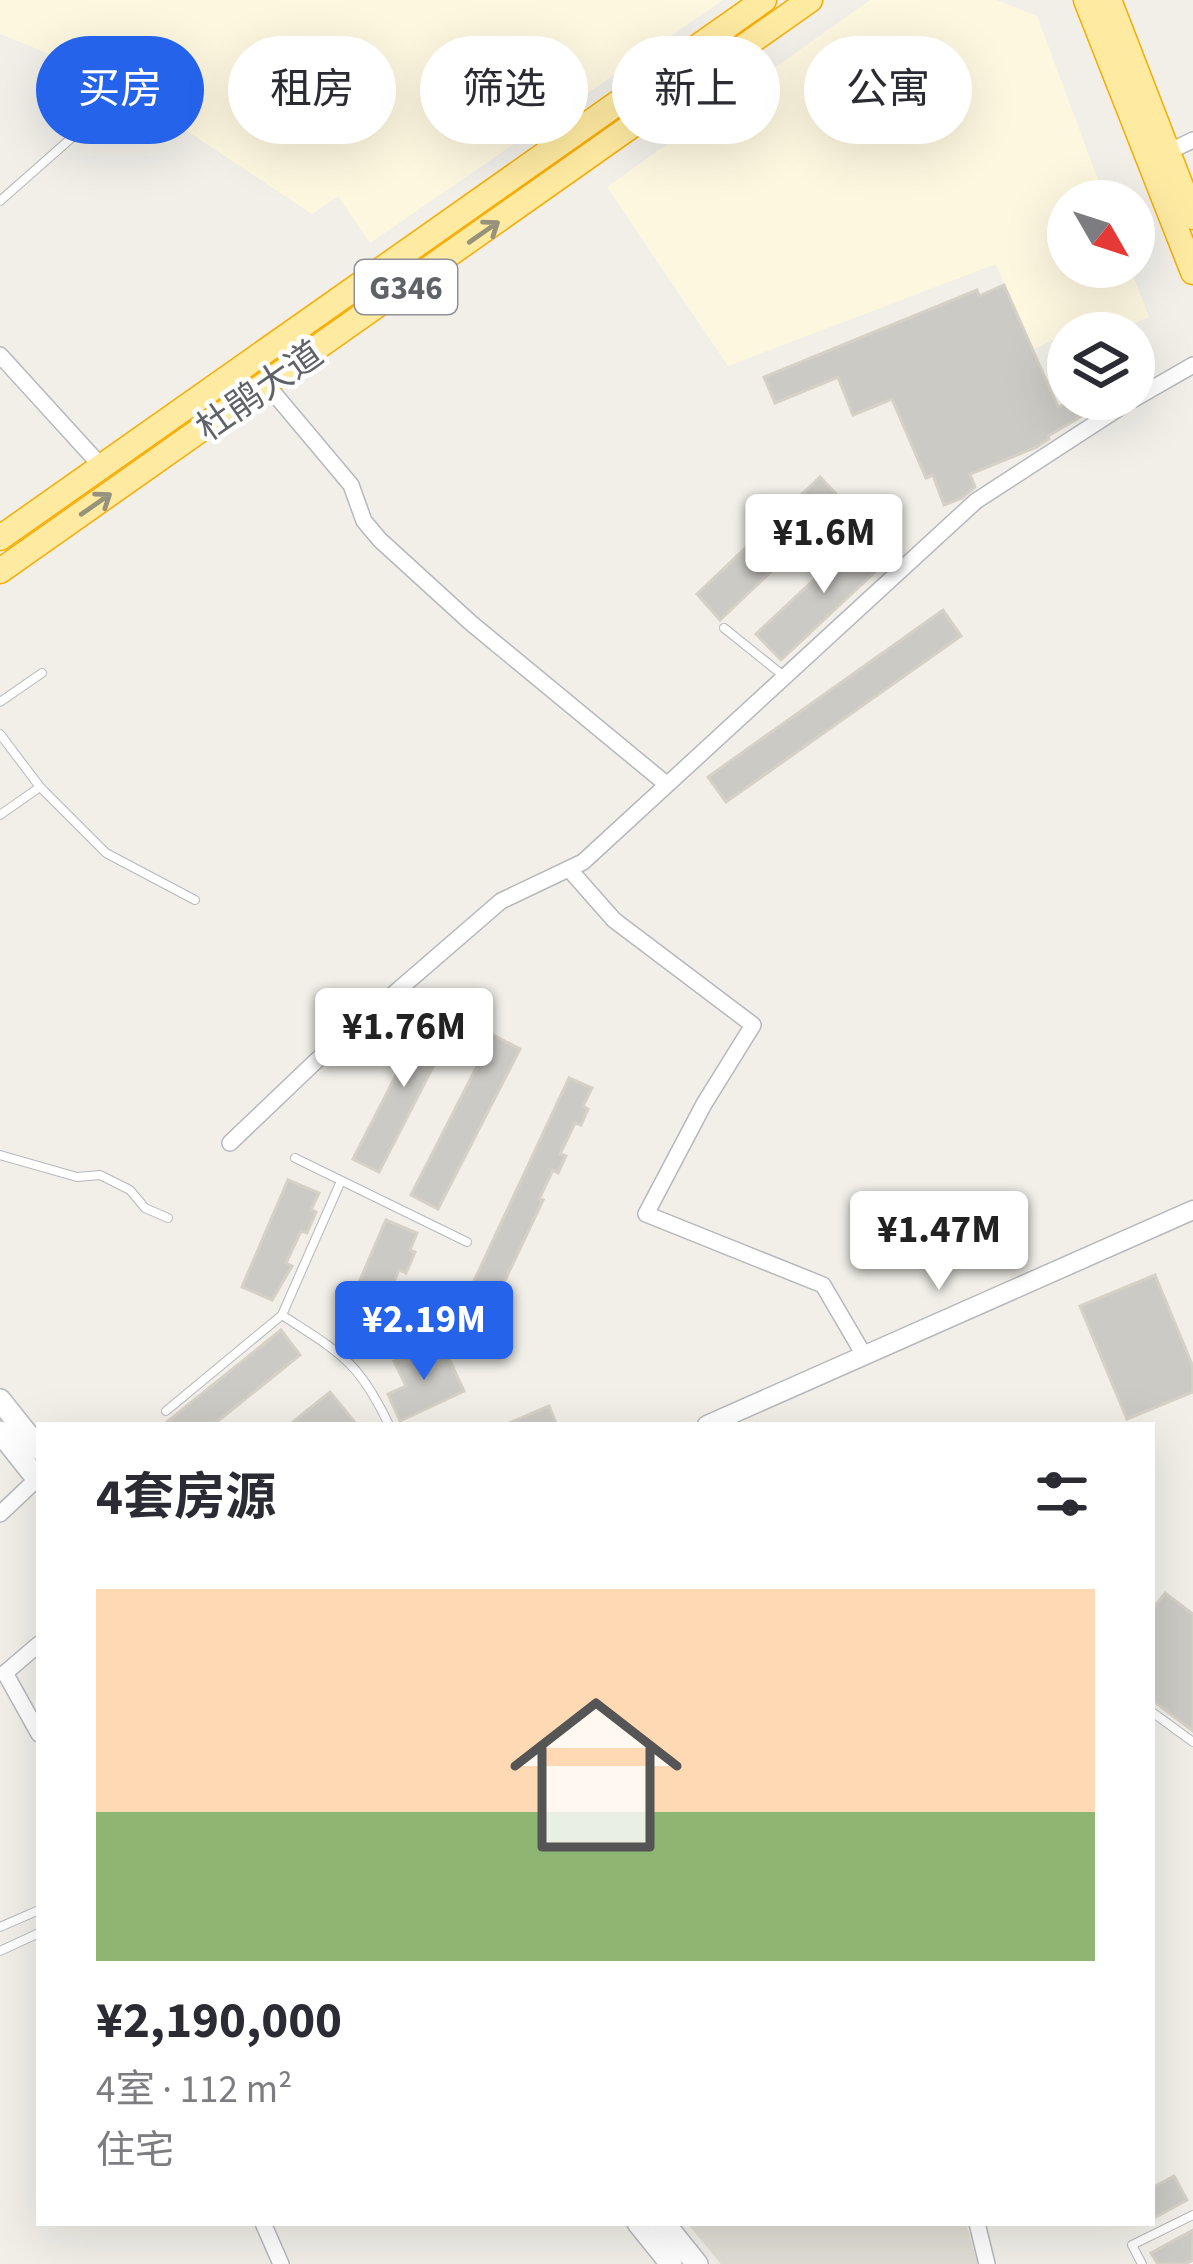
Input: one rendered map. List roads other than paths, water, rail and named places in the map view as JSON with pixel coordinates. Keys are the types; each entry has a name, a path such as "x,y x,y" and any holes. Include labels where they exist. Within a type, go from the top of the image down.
{"highway":[{"name":"杜鹃大道","path":"0,538 764,0"},
{"name":"杜鹃大道","path":"0,571 810,0"},
{"path":"1086,0 1193,272"},
{"path":"1109,0 1193,217"}],"main road":[{"path":"0,1400 36,1445"},
{"path":"0,1432 36,1477"},
{"path":"640,2226 671,2264"},
{"path":"666,2226 697,2264"}],"street":[{"path":"1168,152 1193,140"},
{"path":"0,356 102,467"},
{"path":"1155,387 1193,365"},
{"path":"267,385 351,485 364,521 380,540 471,623 665,783"},
{"path":"230,1143 316,1061 501,902 583,862 976,501 1101,420"},
{"path":"569,868 614,920 753,1025 704,1104 646,1214 824,1285 865,1355"},
{"path":"714,1422 1193,1210"},
{"path":"0,1514 36,1482"},
{"path":"36,1646 4,1673 36,1729"},
{"path":"264,2226 281,2264"},
{"path":"978,2226 986,2264"}],"lane":[{"path":"0,201 65,144"},
{"path":"724,628 786,678"},
{"path":"0,703 43,673"},
{"path":"0,734 40,788 106,853 195,900"},
{"path":"0,815 40,788"},
{"path":"0,1155 77,1177 100,1175 124,1186 145,1208 168,1219"},
{"path":"295,1158 467,1242"},
{"path":"166,1411 282,1315 341,1181"},
{"path":"282,1315 349,1359 387,1422"},
{"path":"1155,1714 1193,1742"},
{"path":"0,1928 36,1911"},
{"path":"0,1951 36,1935"},
{"path":"1142,2264 1132,2245 1193,2215"}]}
